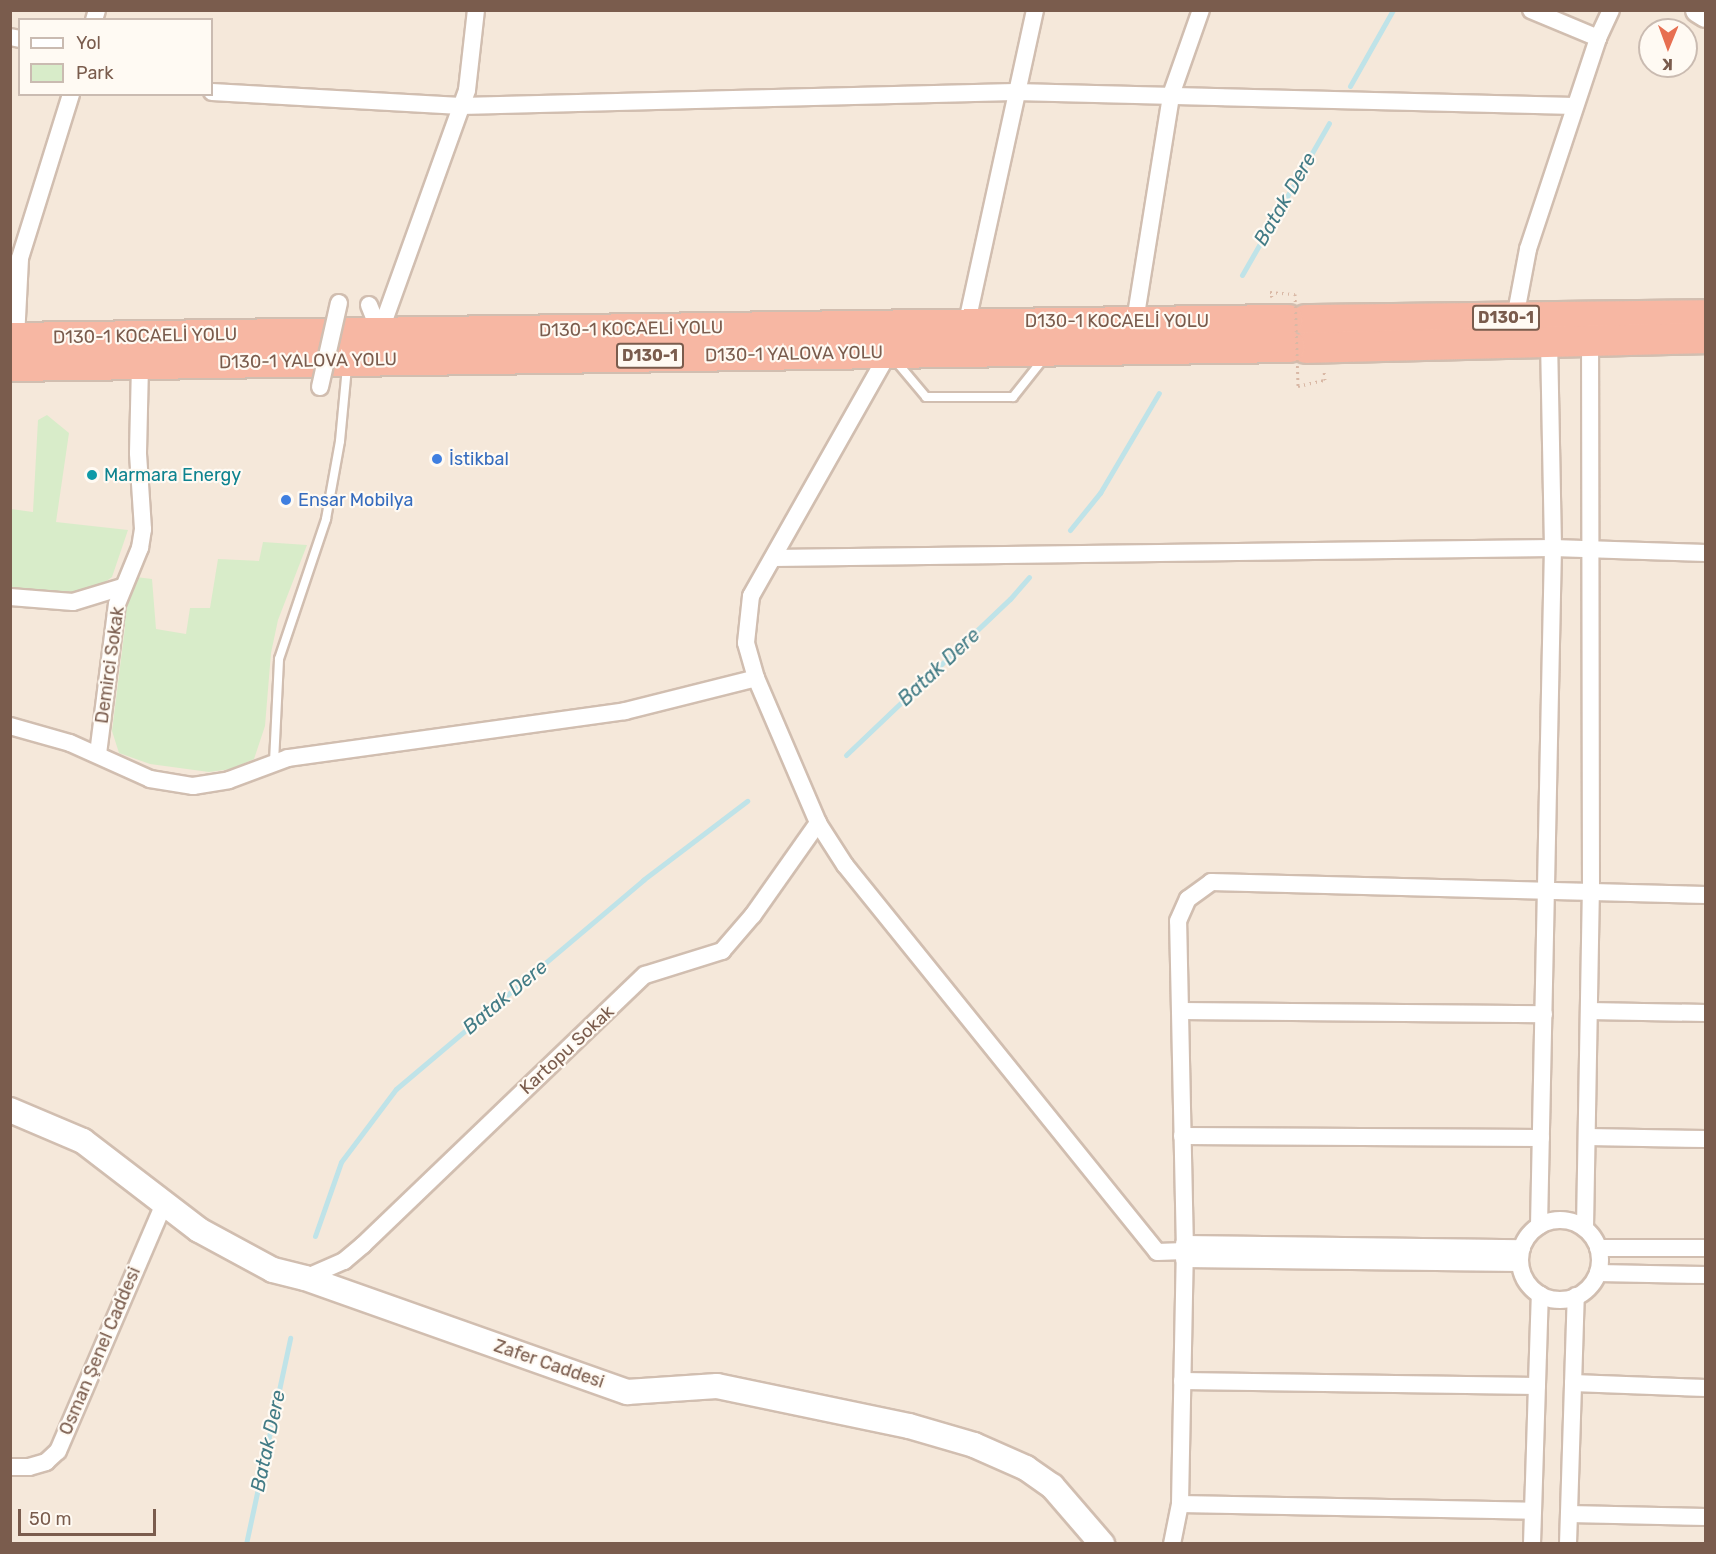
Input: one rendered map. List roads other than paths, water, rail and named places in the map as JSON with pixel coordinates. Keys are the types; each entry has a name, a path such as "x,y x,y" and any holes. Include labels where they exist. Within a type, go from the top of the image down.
{"highway":[{"name":"D130-1 KOCAELİ YOLU","path":"12,347 380,332 967,322 1135,321 1300,333 1515,318 1706,315"},
{"name":"D130-1 YALOVA YOLU","path":"12,347 140,364 281,372 348,361 1051,349 1300,333 1549,342 1706,338"}],"street":[{"path":"380,332 467,90 476,10"},
{"path":"967,322 1015,92 1035,10"},
{"path":"1135,321 1171,95 1201,10"},
{"path":"1531,10 1598,38"},
{"path":"1515,318 1527,249 1598,38 1611,10"},
{"path":"1698,10 1706,15"},
{"path":"213,92 461,106 1015,92 1575,106"},
{"path":"12,347 20,258 70,96"},
{"path":"320,387 339,303"},
{"path":"369,304 380,332"},
{"path":"1585,1228 1591,893 1590,341"},
{"path":"1539,1226 1554,1220 1570,1221 1585,1228 1598,1248 1598,1273 1593,1283 1576,1296 1558,1299 1540,1294 1523,1275 1521,1255 1539,1226 1553,548 1549,342"},
{"path":"889,352 751,596 746,643 756,678 818,823 862,886 1157,1252 1521,1255"},
{"name":"Demirci Sokak","path":"98,754 122,588 140,548 143,529 138,453 140,364"},
{"path":"773,558 1553,548 1706,553"},
{"path":"10,597 73,602 122,588"},
{"path":"10,726 98,754 150,779 193,786 229,780 274,762 364,745 625,711 756,678"},
{"name":"Kartopu Sokak","path":"305,1278 344,1261 363,1245 645,975 722,951 753,915 818,823"},
{"path":"1172,1544 1180,1504 1184,1252 1178,921 1188,899 1211,882 1706,895"},
{"path":"1180,1011 1544,1014"},
{"path":"1589,1011 1706,1013"},
{"name":"Zafer Caddesi","path":"10,1110 83,1141 199,1230 256,1263 305,1278 627,1392 717,1386 909,1426 974,1445 1026,1468 1052,1486 1101,1544"},
{"path":"1182,1136 1541,1138"},
{"path":"1587,1137 1706,1139"},
{"name":"Osman Şenel Caddesi","path":"10,1467 29,1467 46,1462 58,1451 164,1204"},
{"path":"1598,1248 1706,1248"},
{"path":"1598,1273 1706,1275"},
{"path":"1532,1544 1540,1294"},
{"path":"1568,1544 1576,1296"},
{"path":"1182,1381 1537,1386"},
{"path":"1573,1383 1706,1388"},
{"path":"1180,1504 1533,1510"},
{"path":"1569,1514 1706,1517"}],"lane":[{"path":"889,352 926,397 1013,397 1051,349"},
{"path":"274,762 279,659 326,519 340,441 348,361"}],"waterway":[{"name":"Batak Dere","path":"1350,86 1393,10"},
{"name":"Batak Dere","path":"1242,275 1329,123"},
{"name":"Batak Dere","path":"1070,530 1100,493 1159,393"},
{"name":"Batak Dere","path":"846,755 1010,599 1029,577"},
{"name":"Batak Dere","path":"315,1236 341,1162 396,1089 643,880 747,801"},
{"name":"Batak Dere","path":"246,1544 290,1338"}],"place":[{"name":"İstikbal","path":"437,459"},
{"name":"Marmara Energy","path":"92,475"},
{"name":"Ensar Mobilya","path":"286,500"}]}
